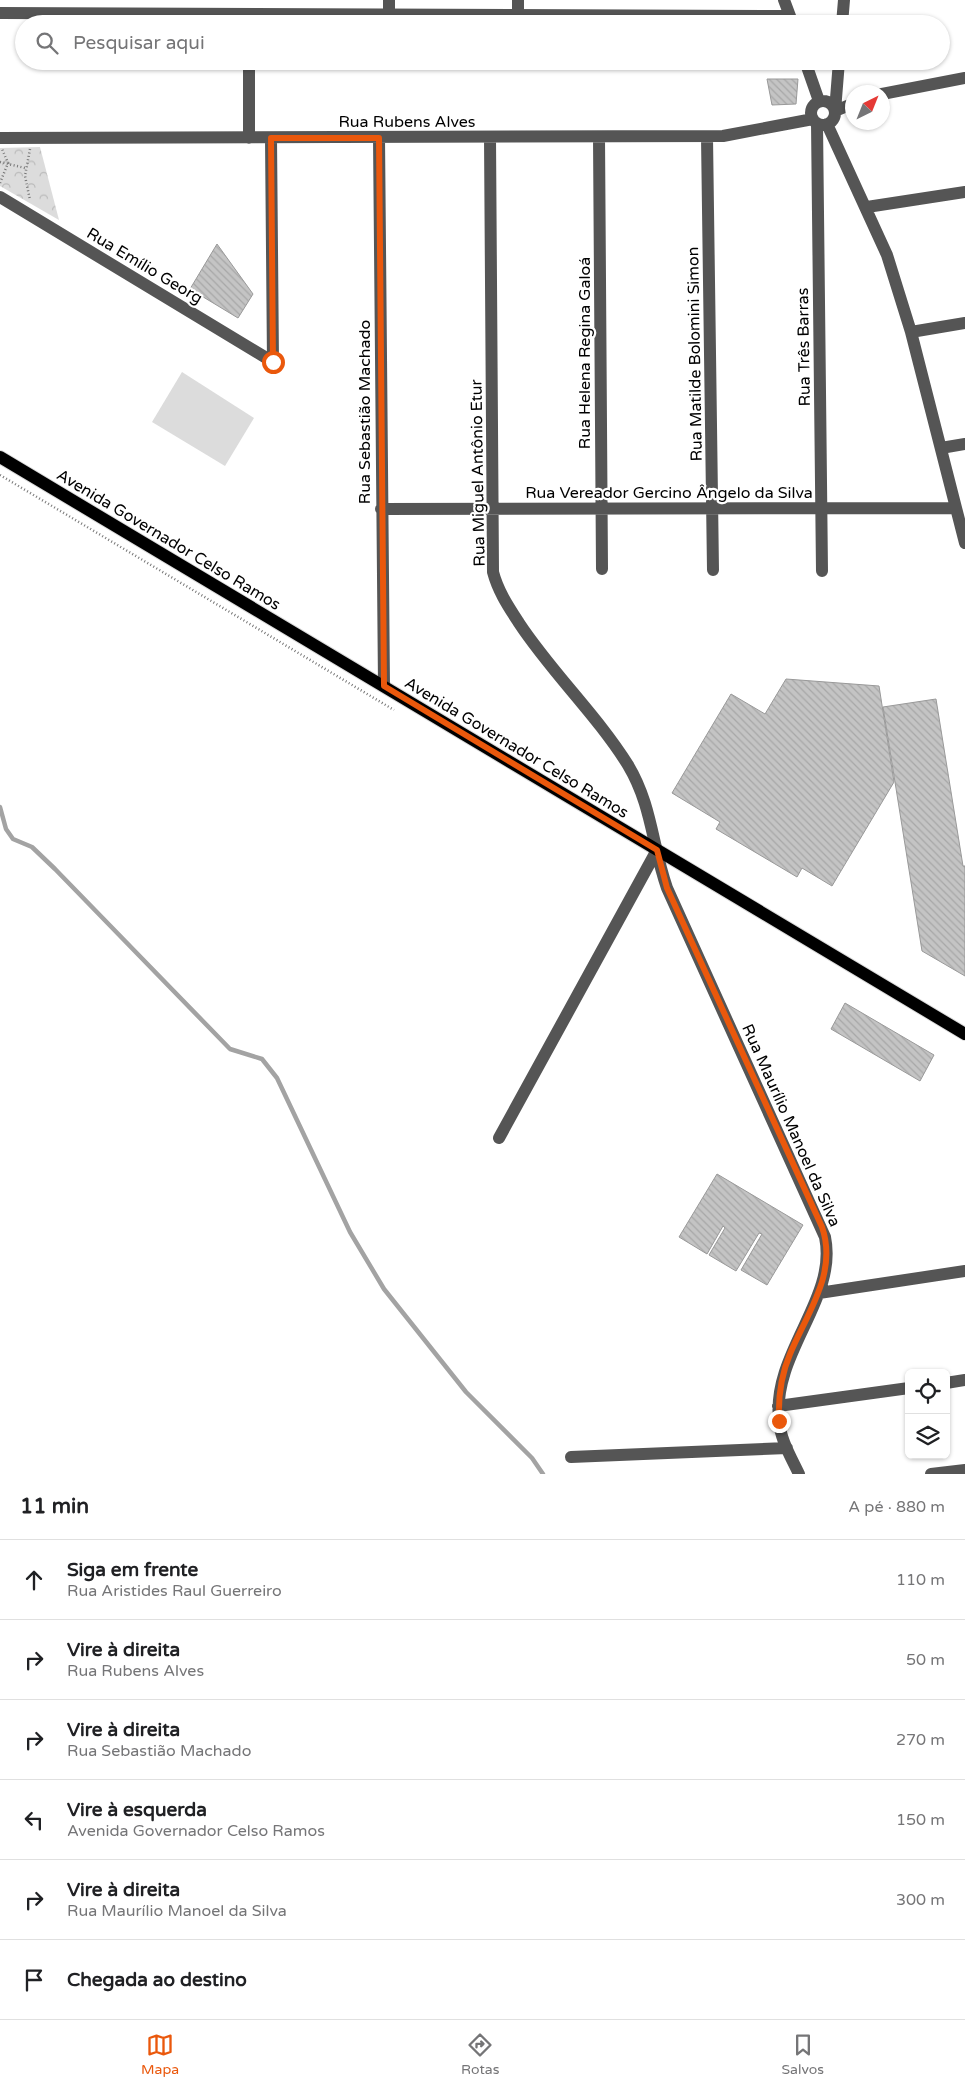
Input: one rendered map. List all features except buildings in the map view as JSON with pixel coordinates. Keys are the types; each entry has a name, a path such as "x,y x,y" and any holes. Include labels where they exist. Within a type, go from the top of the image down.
{"main road":[{"name":"Avenida Governador Celso Ramos","path":"0,457 965,1034"}],"street":[{"path":"389,0 389,14"},
{"path":"361,15 518,15 518,0"},
{"path":"784,0 789,15"},
{"path":"843,15 844,0"},
{"path":"0,13 62,6 192,15"},
{"path":"249,70 249,138"},
{"path":"808,70 819,101"},
{"path":"819,122 833,119 838,70"},
{"path":"890,92 965,78"},
{"path":"819,101 829,103 835,111"},
{"path":"819,101 812,109 867,206 887,255 911,332 965,543"},
{"path":"835,111 845,107"},
{"name":"Rua Rubens Alves","path":"0,138 707,137 738,135 819,122"},
{"name":"Rua Três Barras","path":"819,122 822,571"},
{"name":"Rua Miguel Antônio Etur","path":"490,137 494,572 502,596 541,654 600,726 628,765 648,808 657,850"},
{"name":"Rua Helena Regina Galoá","path":"599,137 602,569"},
{"name":"Rua Matilde Bolomini Simon","path":"707,137 713,570"},
{"name":"Rua Emílio Georg","path":"0,197 273,362 271,138"},
{"name":"Rua Sebastião Machado","path":"379,138 384,686"},
{"path":"867,206 965,192"},
{"path":"911,332 965,323"},
{"path":"941,448 965,444"},
{"name":"Rua Vereador Gercino Ângelo da Silva","path":"381,509 956,508"},
{"path":"499,1138 657,850"},
{"name":"Rua Maurílio Manoel da Silva","path":"657,850 667,888 822,1227 827,1247 827,1261 819,1294 790,1354 783,1374 778,1406 779,1421 787,1448 798,1474"},
{"path":"819,1294 965,1271"},
{"path":"950,1382 965,1380"},
{"path":"778,1406 905,1389"},
{"path":"570,1457 787,1448"},
{"path":"931,1474 965,1470"}],"path":[{"path":"33,138 26,168 34,218"},
{"path":"0,146 8,164 0,184"},
{"path":"0,162 26,168"}],"green space":[{"path":"40,147 59,220 0,186 0,148"},
{"path":"182,372 254,418 225,466 152,422"}],"waterway":[{"path":"0,807 6,829 13,839 32,847 55,869 230,1049 262,1059 277,1078 350,1232 384,1289 466,1392 532,1458 543,1474"}],"route":[{"path":"273,362 271,138 379,138 384,686 657,850 667,888 825,1237 827,1261 824,1276 819,1294 790,1354 783,1374 779,1392 779,1421"}]}
